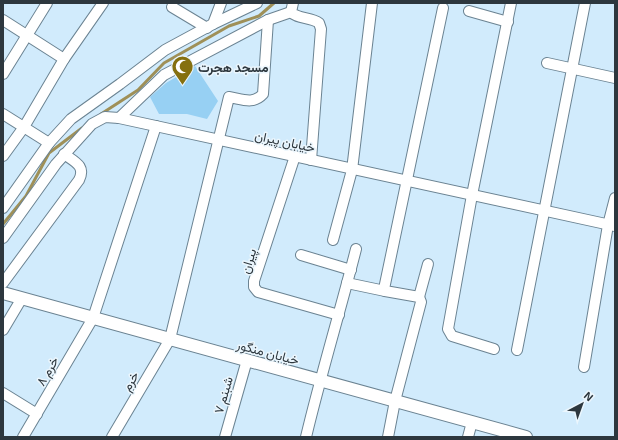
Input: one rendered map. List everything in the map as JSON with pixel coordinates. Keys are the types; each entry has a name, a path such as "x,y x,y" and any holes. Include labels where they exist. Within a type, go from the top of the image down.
{"street":[{"path":"3,74 47,3"},
{"path":"3,156 24,127 64,59 103,3"},
{"path":"210,26 221,3"},
{"path":"3,208 58,131 80,111 120,84 165,50 257,3"},
{"path":"333,240 352,170 372,3"},
{"path":"494,349 452,336 448,329 472,195 511,3"},
{"path":"517,350 585,3"},
{"path":"172,7 210,26"},
{"path":"119,118 164,75 292,7 293,15 319,22 321,29 311,160"},
{"path":"385,291 384,289 406,180 443,8"},
{"path":"469,11 508,22"},
{"path":"3,20 64,59"},
{"name":"خرم","path":"112,437 170,339 229,97 254,101 259,99 263,94 268,20"},
{"path":"547,64 573,68 615,78"},
{"path":"3,114 49,143"},
{"name":"خیابان پیران","path":"3,238 64,154 92,124 105,117 119,118 295,156 352,170 406,180 612,225"},
{"name":"خرم ۸","path":"23,437 93,318 156,126"},
{"path":"3,282 82,174 82,168 64,154"},
{"name":"پیران","path":"295,156 254,281 254,287 258,292 339,316"},
{"path":"584,367 612,225 615,198"},
{"path":"306,437 319,380 339,316 356,249"},
{"path":"301,255 351,270"},
{"path":"388,437 395,401 421,302 419,298 428,264"},
{"path":"347,283 419,298"},
{"name":"خیابان منگور","path":"3,293 526,437"},
{"path":"3,330 22,298"},
{"name":"شبنم ۷","path":"225,437 247,360"},
{"path":"3,393 37,414"},
{"path":"468,437 472,422"}],"building":[{"name":"مسجد هجرت","path":"195,66 218,101 207,119 187,114 159,114 150,97 166,83"}],"waterway":[{"path":"101,114 138,90 164,63 229,26 259,16 274,3"},
{"path":"3,224 26,196 49,153 82,128"}],"place":[{"name":"مسجد هجرت","path":"183,86"}]}
